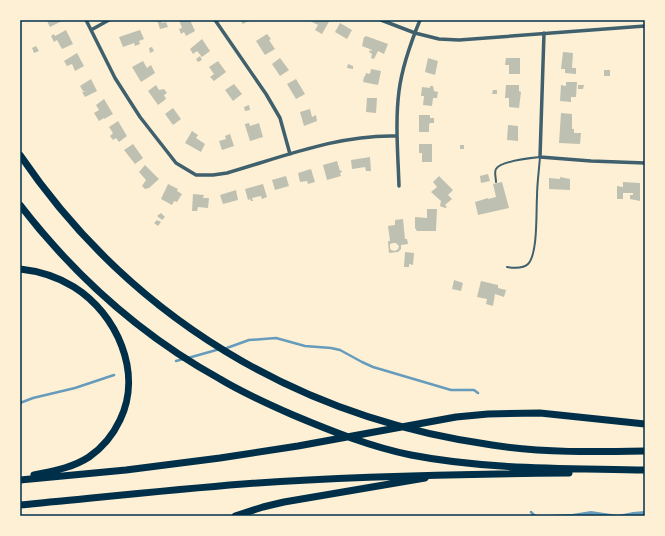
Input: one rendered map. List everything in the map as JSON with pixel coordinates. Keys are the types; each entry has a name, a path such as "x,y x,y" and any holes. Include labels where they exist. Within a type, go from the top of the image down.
{"highway":[{"path":"20,155 52,199 88,241 136,286 199,335 248,365 305,394 329,404 390,424 477,443 517,448 580,452 645,451"},
{"path":"20,205 53,244 87,279 124,313 161,342 247,394 307,421 350,437 409,454 448,461 517,467 645,471"},
{"path":"20,269 38,272 61,280 80,291 95,304 110,324 122,347 127,365 129,384 127,401 118,423 106,441 95,453 63,469 20,479"},
{"path":"20,479 189,462 266,452 438,420 488,414 558,414 645,424"},
{"path":"20,505 243,484 383,476 645,471"},
{"path":"235,516 284,502 452,474"}],"street":[{"path":"86,20 115,78 140,117 176,163 196,175 227,173 290,154 352,138 397,136"},
{"path":"91,30 109,20"},
{"path":"215,20 266,94 280,118 290,154"},
{"path":"381,20 415,33 439,39 459,40 645,26"},
{"path":"399,186 397,136 399,89 420,20"},
{"path":"544,33 540,157 645,163"}],"lane":[{"path":"496,182 496,168 500,165 522,159 540,157 537,196 537,225 533,254 529,263 524,267 507,267"}],"water":[{"path":"591,511 618,515 645,511 645,516 529,516 572,514"}],"building":[{"path":"157,20 161,20 162,23 166,22 168,27 160,29"},
{"path":"179,20 190,20 195,31 186,36 184,32 181,34 179,29 182,28"},
{"path":"240,20 250,20 243,24"},
{"path":"310,20 330,20 322,34 315,30 318,25"},
{"path":"47,21 62,21 50,27"},
{"path":"340,23 352,30 347,39 335,32"},
{"path":"66,30 73,44 62,49 57,40 54,42 51,36 54,34 55,36"},
{"path":"140,30 144,39 139,41 140,44 135,46 134,43 123,47 119,37"},
{"path":"267,34 275,49 265,55 256,41"},
{"path":"366,36 388,44 384,54 378,51 374,59 371,58 372,54 369,52 372,50 362,46 364,37"},
{"path":"202,39 210,51 202,57 197,51 193,54 190,49"},
{"path":"36,46 39,51 34,53 32,48"},
{"path":"152,47 154,51 150,53 149,48"},
{"path":"563,52 573,53 572,68 576,68 576,74 565,73 565,69 561,69"},
{"path":"77,53 84,66 75,71 72,64 67,66 64,61"},
{"path":"200,56 202,60 198,62 196,59"},
{"path":"280,58 289,70 280,76 272,64"},
{"path":"428,58 438,61 435,75 425,72"},
{"path":"506,58 520,58 520,74 509,74 509,65 505,65"},
{"path":"143,61 147,68 151,65 155,73 141,82 132,67"},
{"path":"218,61 226,72 214,81 210,77 214,74 209,67"},
{"path":"348,64 353,66 353,69 347,68"},
{"path":"371,69 381,71 378,85 363,82 366,73 370,74"},
{"path":"604,70 610,70 610,76 604,76"},
{"path":"91,79 97,91 85,97 82,92 86,91 83,91 80,86"},
{"path":"296,79 305,94 296,99 287,84"},
{"path":"566,82 577,82 576,97 571,97 571,102 560,101 561,85 566,86"},
{"path":"234,84 242,94 233,101 225,90"},
{"path":"156,85 159,90 164,89 167,93 164,95 166,99 158,105 148,91"},
{"path":"506,85 519,85 519,91 521,92 519,108 509,107 509,98 505,98"},
{"path":"578,85 584,85 583,89 578,89"},
{"path":"430,86 433,86 434,91 438,92 437,98 433,98 432,106 423,105 424,96 421,96 422,87 430,88"},
{"path":"493,90 497,90 497,94 492,94"},
{"path":"367,98 377,98 376,113 366,112"},
{"path":"104,99 113,114 99,121 94,113 99,110 96,105"},
{"path":"249,105 250,110 245,111 244,107"},
{"path":"173,108 181,119 173,125 165,114"},
{"path":"310,109 312,117 316,115 317,121 304,126 300,112"},
{"path":"561,113 572,114 572,129 574,129 574,133 581,133 580,144 559,143"},
{"path":"419,115 430,115 430,118 434,118 434,123 430,123 429,125 429,132 419,132"},
{"path":"118,121 127,136 119,142 116,138 113,140 110,136 113,133 109,127"},
{"path":"249,123 250,126 259,123 263,137 250,141 245,125"},
{"path":"508,125 518,126 518,141 507,140"},
{"path":"192,131 198,135 196,138 205,144 201,152 185,143"},
{"path":"230,134 234,146 222,150 219,141 226,139 225,136"},
{"path":"133,144 143,158 135,164 124,150"},
{"path":"419,144 432,144 432,162 422,162 422,153 419,153"},
{"path":"460,145 464,145 464,149 460,149"},
{"path":"370,157 371,171 366,171 365,167 352,169 351,160"},
{"path":"337,161 340,171 341,170 342,172 340,173 341,176 327,180 323,165"},
{"path":"145,165 159,179 149,188 145,189 142,186 146,180 139,172"},
{"path":"311,169 315,182 308,184 307,181 300,182 298,173"},
{"path":"488,174 490,181 481,183 480,176"},
{"path":"286,176 289,186 275,190 272,180"},
{"path":"439,176 453,190 448,195 452,199 445,205 447,207 445,208 440,206 441,201 431,192 437,187 433,182"},
{"path":"560,177 570,179 570,190 549,189 549,178 560,179"},
{"path":"502,182 509,208 478,215 475,202 496,197 493,184"},
{"path":"623,182 640,183 640,201 630,199 630,195 633,195 633,193 623,193 623,199 617,199 617,186 623,187"},
{"path":"168,184 178,189 177,191 182,194 177,202 174,201 172,205 161,199"},
{"path":"263,184 267,197 262,199 261,196 252,198 253,201 250,199 248,200 245,189"},
{"path":"236,190 238,200 223,204 220,195"},
{"path":"193,194 204,195 203,198 209,198 208,208 198,207 197,211 192,211"},
{"path":"427,209 437,209 436,231 417,231 415,228 415,217 427,218"},
{"path":"161,213 165,217 162,220 157,216"},
{"path":"403,219 405,239 407,239 408,244 401,245 401,249 398,252 389,253 388,241 390,241 388,226 395,225 395,220","holes":["396,243 399,246 398,249 395,251 391,250 390,244"]},
{"path":"157,220 161,222 158,226 154,223"},
{"path":"405,252 414,253 413,265 409,264 409,267 404,267"},
{"path":"454,280 463,283 461,291 452,289"},
{"path":"481,281 498,285 498,288 506,290 504,297 495,294 493,306 486,304 487,299 477,297"}],"waterway":[{"path":"224,349 249,340 276,338 305,346 340,350 373,367 451,390 474,390 478,393"},
{"path":"188,358 220,349"},
{"path":"176,361 183,359"},
{"path":"20,403 33,398 75,388 114,375"},
{"path":"531,512 535,516"}]}
